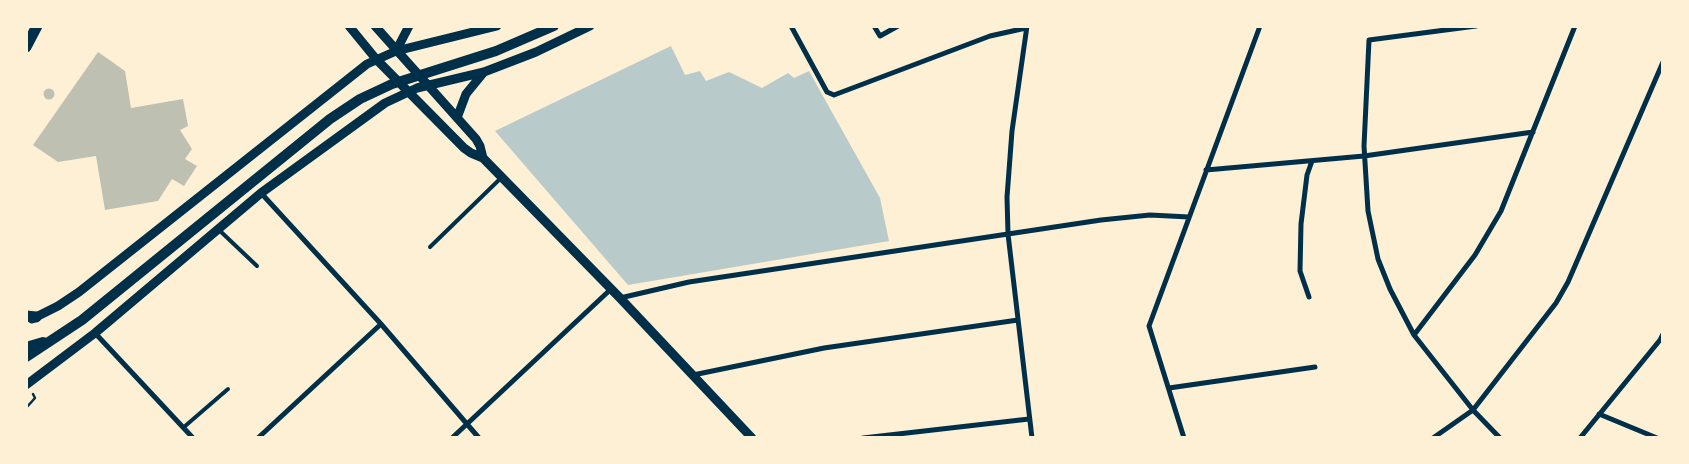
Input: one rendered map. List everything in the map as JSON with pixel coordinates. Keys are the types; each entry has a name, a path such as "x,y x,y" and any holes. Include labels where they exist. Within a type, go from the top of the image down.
{"main road":[{"path":"26,47 37,26"},
{"path":"26,357 69,330 94,311 330,119 360,99 392,84 496,51 554,26"},
{"path":"26,347 56,337 69,330"}],"street":[{"path":"349,26 376,59 408,92 466,150 483,158 502,177 620,298 752,438"},
{"path":"375,26 476,139 483,158"},
{"path":"396,51 410,26"},
{"path":"29,318 58,306 79,292 350,76 376,59 396,51 497,26"},
{"path":"27,384 95,333 261,193 374,110 408,92 427,85 484,72 536,52 590,26"},
{"path":"791,26 827,92 834,96 990,36 1026,27 1012,131 1007,197 1008,234 1032,438"},
{"path":"874,26 880,36 898,26"},
{"path":"1184,438 1149,326 1260,26"},
{"path":"1476,26 1369,40 1364,156 1368,211 1378,259 1390,289 1414,335 1473,410 1500,438"},
{"path":"1414,335 1475,255 1501,211 1575,26"},
{"path":"1433,438 1473,410 1556,303 1568,282 1663,62"},
{"path":"457,118 466,94 484,72"},
{"path":"1206,170 1364,156 1532,132"},
{"path":"1309,297 1300,271 1301,224 1307,175 1312,161"},
{"path":"261,193 381,324 479,438"},
{"path":"620,298 689,282 1101,220 1150,215 1189,217"},
{"path":"452,438 611,290"},
{"path":"693,376 824,348 1018,320"},
{"path":"258,438 381,324"},
{"path":"95,333 193,438"},
{"path":"1580,438 1661,341 1663,334"},
{"path":"1169,388 1315,367"},
{"path":"1599,414 1657,438"},
{"path":"863,438 1030,419"}],"lane":[{"path":"430,247 502,177"},
{"path":"218,229 257,266"},
{"path":"184,428 228,389"}],"path":[{"path":"26,408 35,398 27,384"}],"shaded area":[{"path":"671,46 685,75 700,71 706,81 729,72 762,88 788,73 794,78 809,71 880,198 889,241 628,285 495,131"}],"building":[{"path":"98,52 125,71 131,108 183,99 188,126 180,130 192,149 185,159 197,166 184,186 172,179 158,201 105,210 96,156 58,162 33,145"},
{"path":"49,88 55,94 49,100 43,94"}]}
